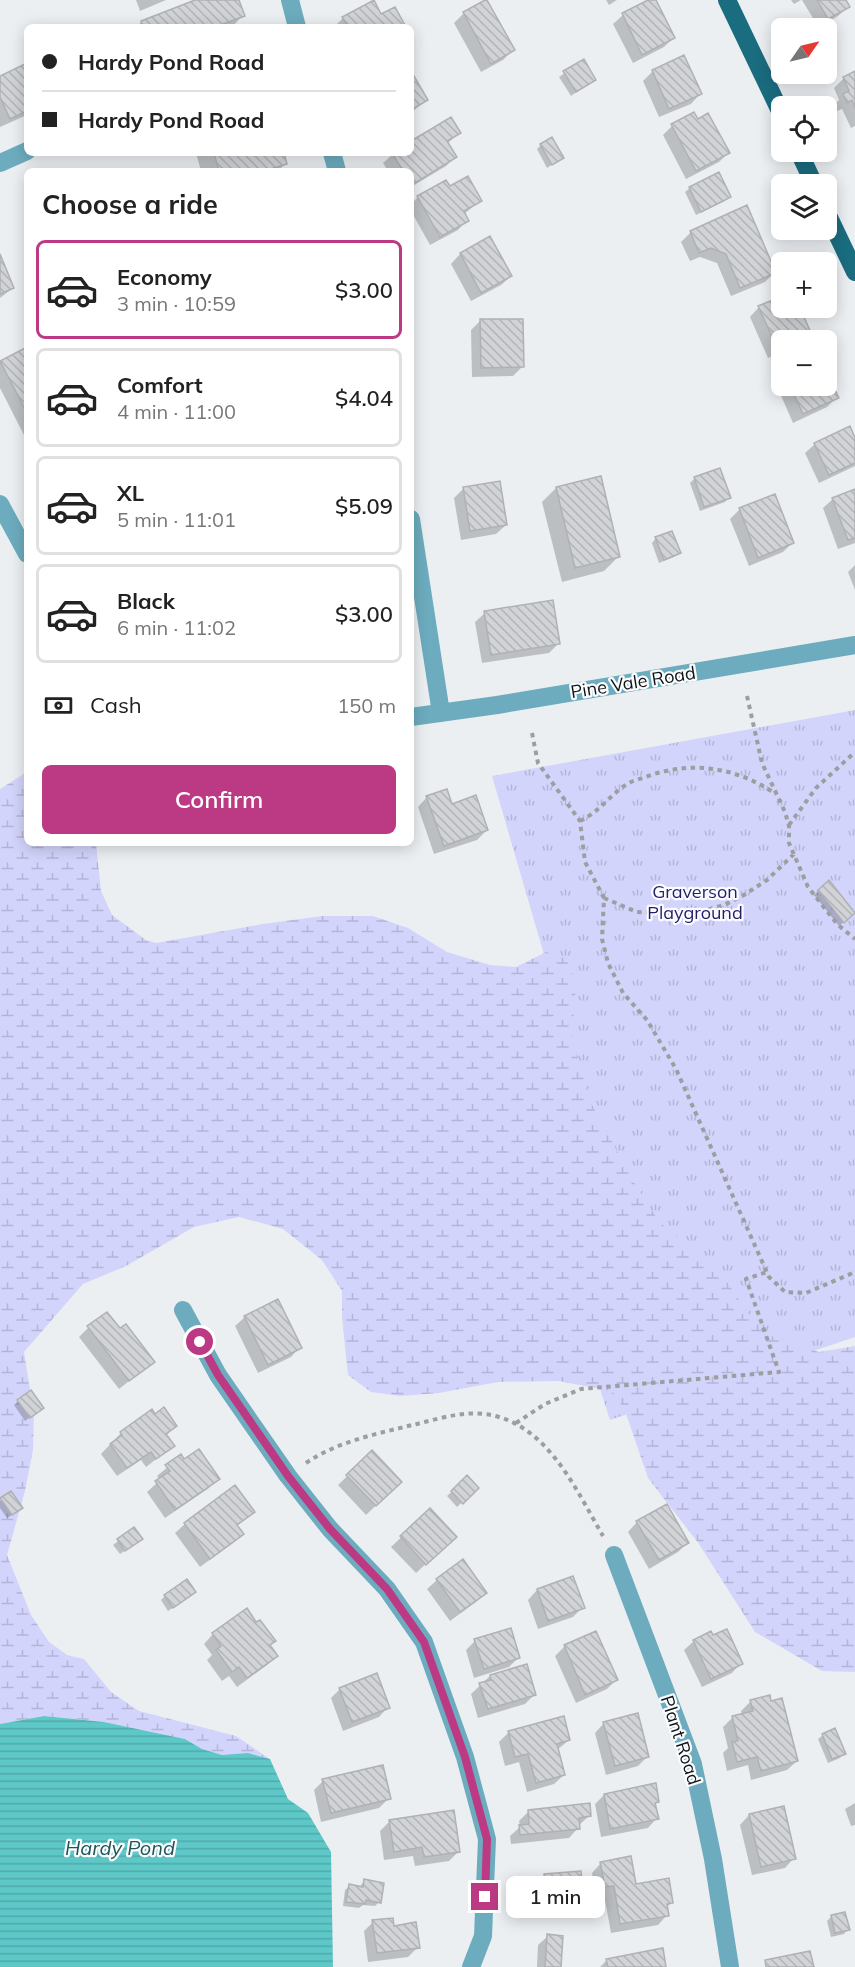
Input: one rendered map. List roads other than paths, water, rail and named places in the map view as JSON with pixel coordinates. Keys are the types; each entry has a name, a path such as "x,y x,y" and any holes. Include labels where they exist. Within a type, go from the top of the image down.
{"main road":[{"path":"727,0 773,96"},
{"path":"837,234 855,272"}],"street":[{"path":"290,0 296,24"},
{"path":"0,163 24,152"},
{"path":"0,504 24,548"},
{"path":"414,538 441,713"},
{"name":"Pine Vale Road","path":"414,717 855,645"},
{"path":"183,1310 218,1375 288,1476 330,1529 387,1589 424,1642 465,1757 487,1839 483,1936 471,1967"},
{"name":"Plant Road","path":"614,1555 693,1764 713,1859 730,1967"}],"water":[{"name":"Hardy Pond","path":"44,1716 104,1722 185,1739 202,1749 222,1755 248,1753 270,1759 288,1799 308,1813 331,1852 333,1967 0,1967 0,1724"}],"park label":[{"name":"Graverson Playground","path":"695,901"}]}
